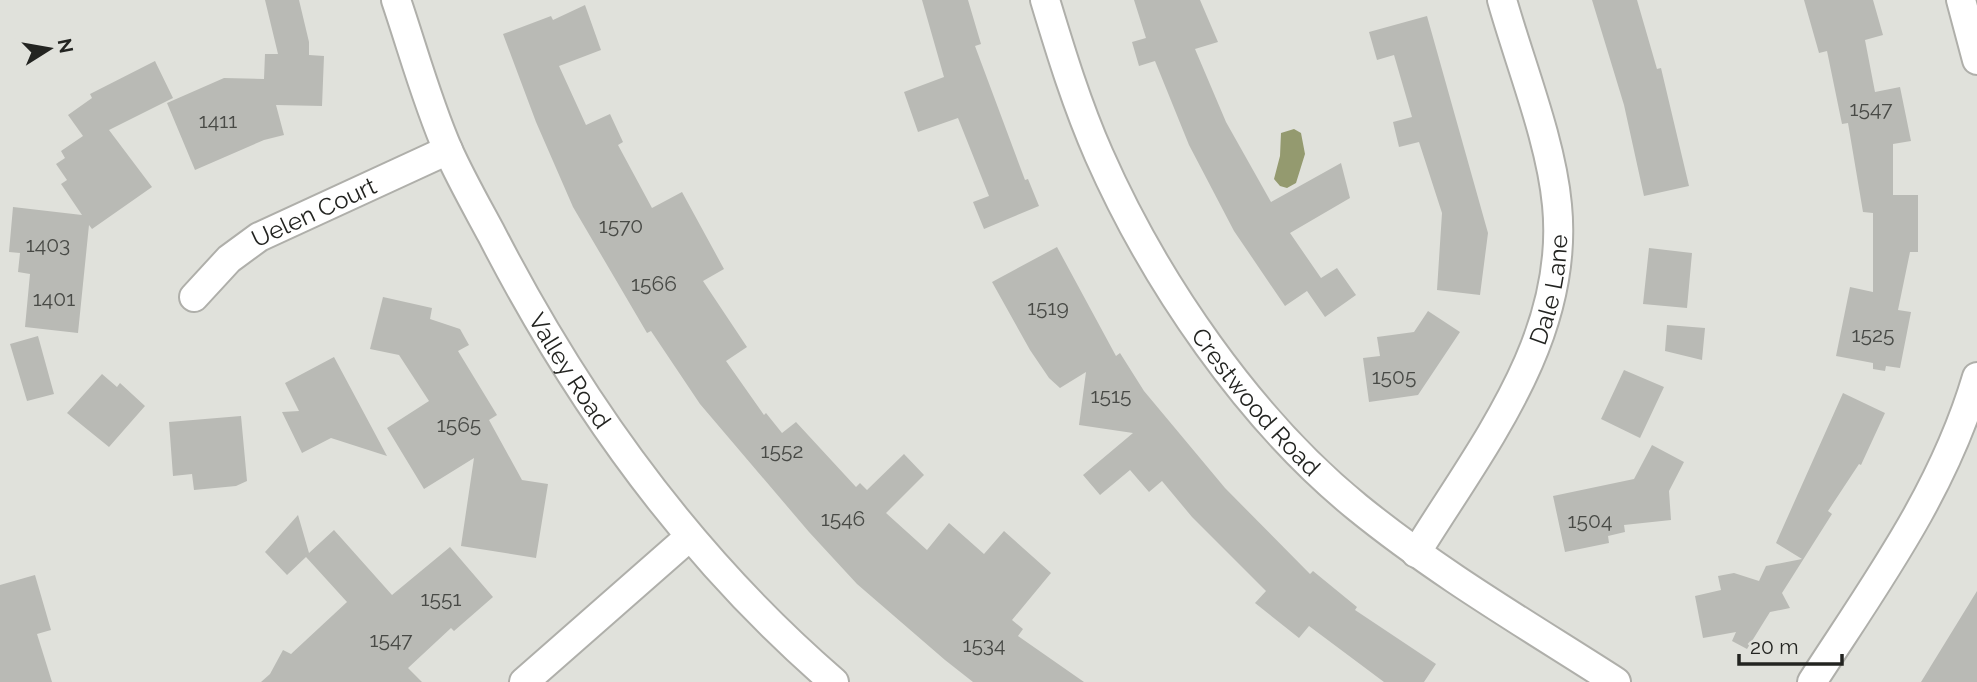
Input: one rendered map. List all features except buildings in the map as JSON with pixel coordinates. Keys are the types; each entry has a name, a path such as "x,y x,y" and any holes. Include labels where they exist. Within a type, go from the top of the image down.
{"street":[{"name":"Valley Road","path":"396,0 448,150 523,295 610,433 688,538 733,587 834,682"},
{"name":"Crestwood Road","path":"1045,0 1068,78 1099,156 1137,231 1181,304 1246,394 1298,452 1355,505 1416,553 1616,682"},
{"name":"Dale Lane","path":"1416,553 1523,377 1551,306 1558,256 1557,205 1548,157 1502,0"},
{"path":"1961,0 1977,60"},
{"name":"Uelen Court","path":"194,297 229,259 259,237 448,150"},
{"path":"1812,682 1924,508 1952,452 1977,377"},
{"path":"524,682 688,538"}],"shaded area":[{"path":"1294,129 1301,133 1305,154 1296,183 1287,188 1280,186 1274,179 1280,156 1281,133"}]}
